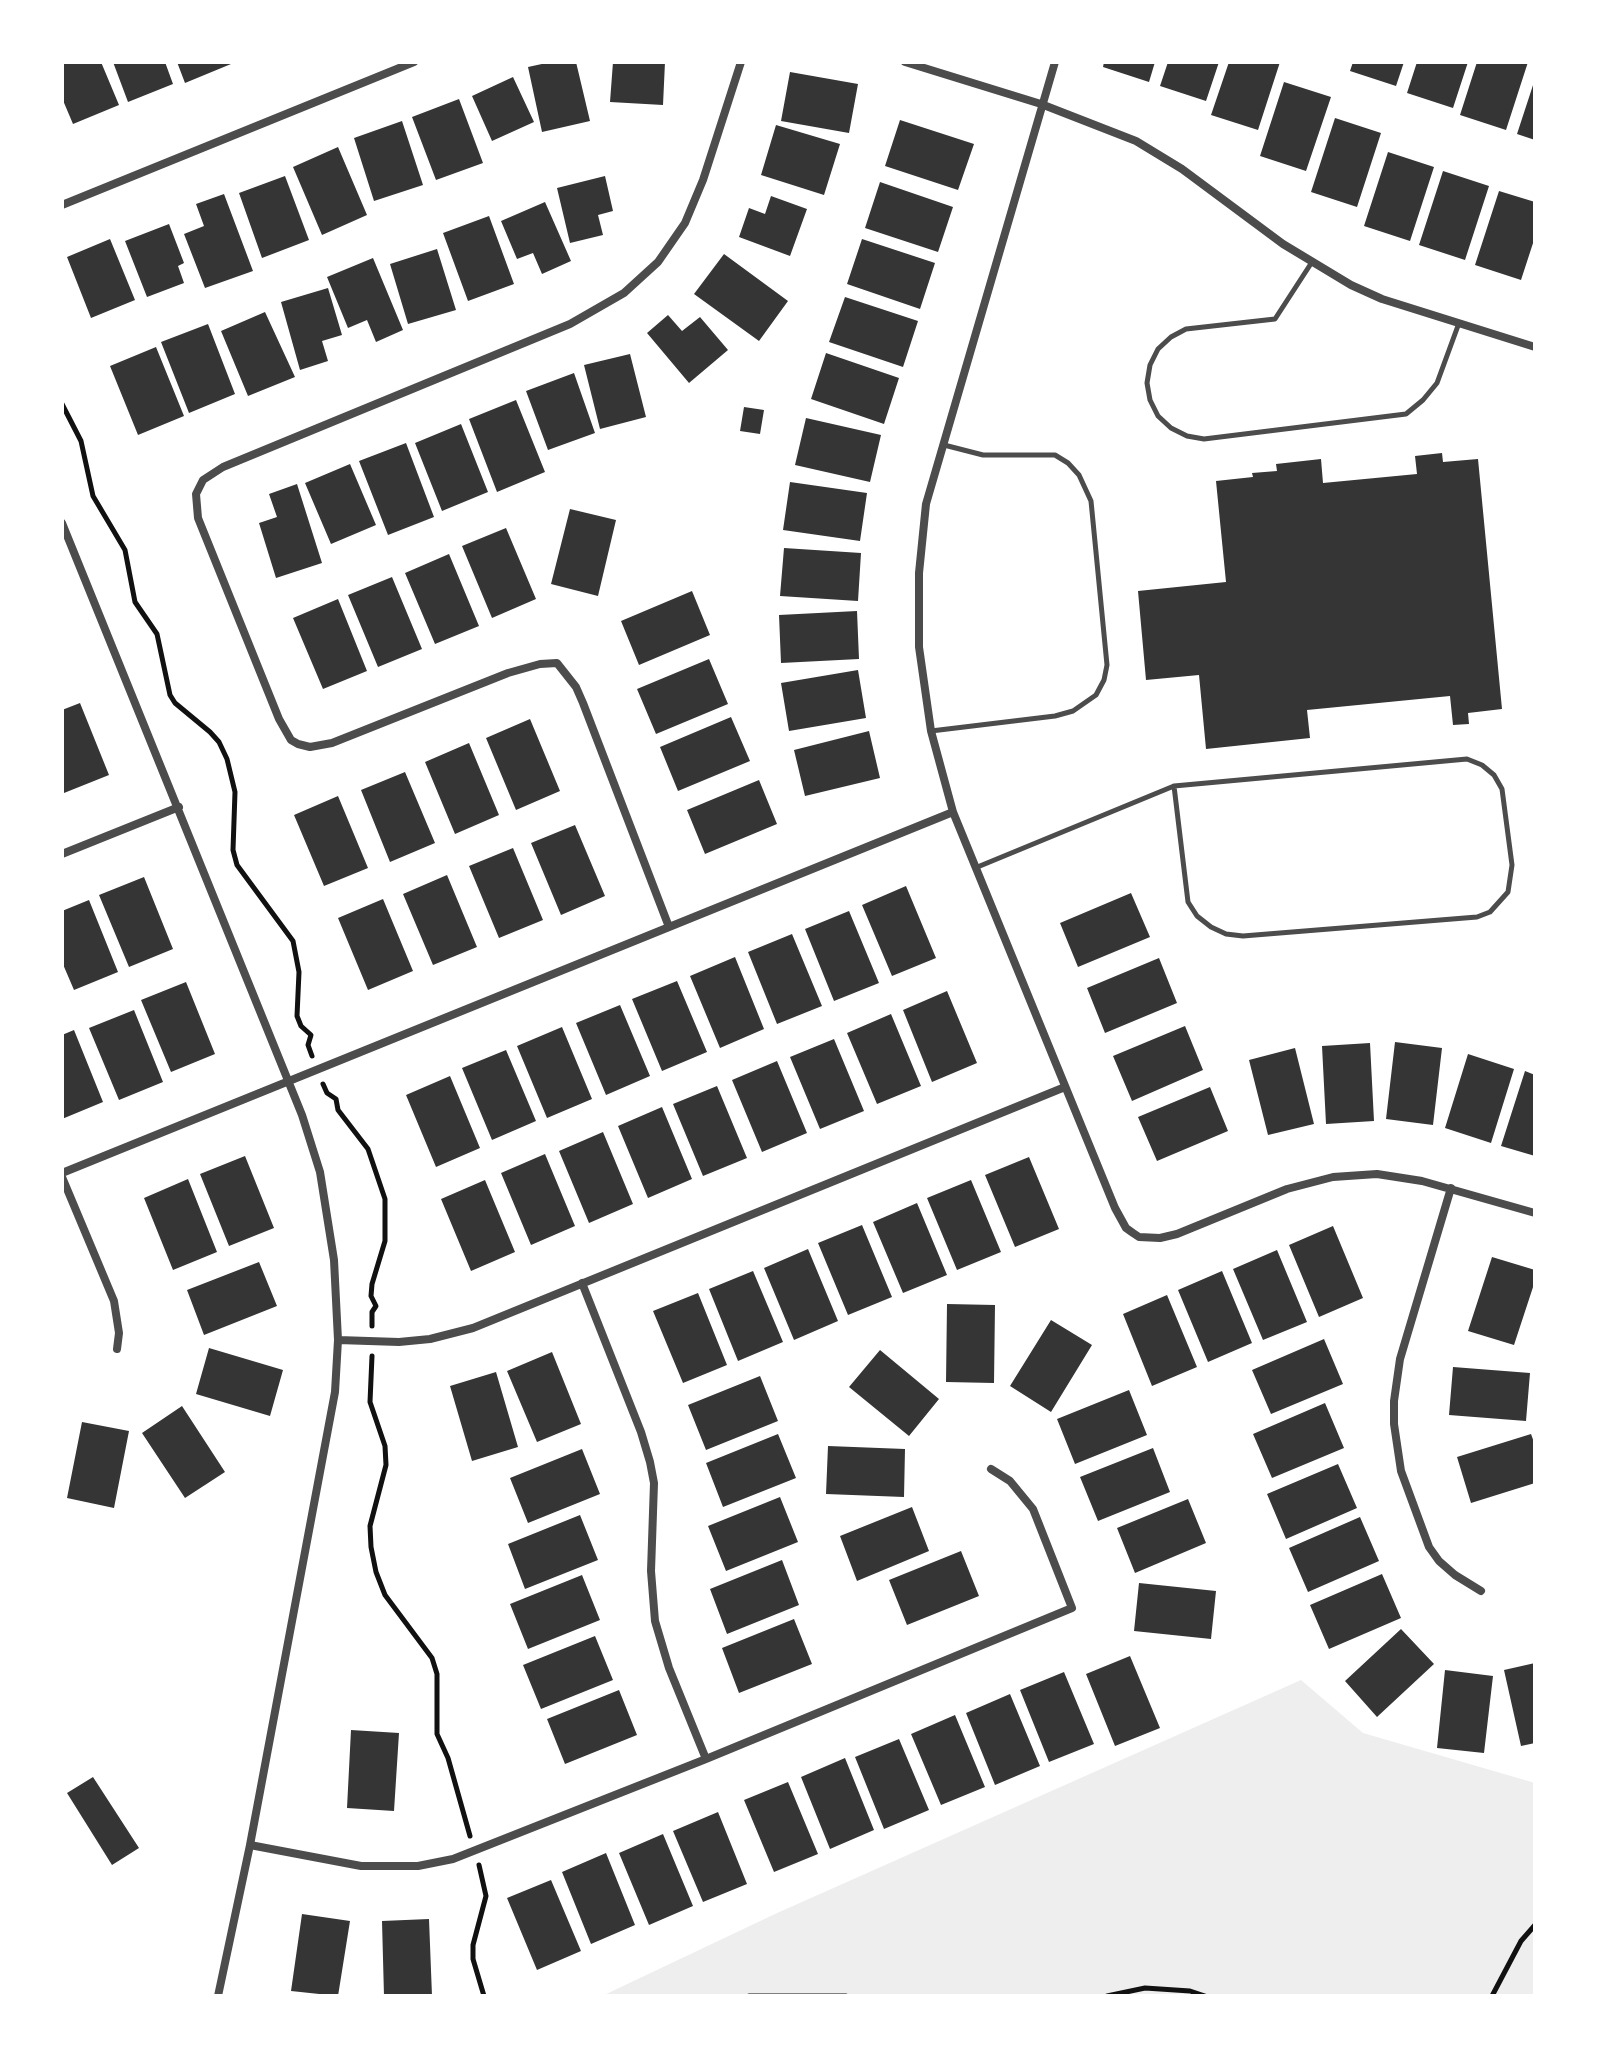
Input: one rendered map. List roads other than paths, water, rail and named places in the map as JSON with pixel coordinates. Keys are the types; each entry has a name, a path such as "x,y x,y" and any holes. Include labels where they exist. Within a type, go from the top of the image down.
{"street":[{"path":"62,205 414,62"},
{"path":"669,927 583,703 576,687 557,663 540,664 508,673 332,743 310,747 298,744 285,732 279,719 198,518 196,494 203,480 223,467 570,324 624,293 658,262 685,223 703,180 741,62"},
{"path":"905,62 1041,104 1111,130 1160,155 1283,244 1351,285 1382,299 1535,347"},
{"path":"1055,62 926,504 919,573 919,647 931,731 953,812 1115,1208 1126,1228 1139,1237 1169,1237 1287,1189 1333,1177 1377,1174 1451,1188 1535,1213"},
{"path":"62,523 312,1142 326,1202 334,1260 338,1368 331,1417 250,1845 218,1996"},
{"path":"62,854 179,807"},
{"path":"117,1349 119,1333 114,1301 62,1175 953,812"},
{"path":"338,1340 399,1342 453,1335 1065,1087"},
{"path":"1451,1188 1400,1359 1394,1424 1401,1471 1429,1547 1455,1575 1481,1591"},
{"path":"582,1283 650,1462 654,1483 651,1571 655,1621 669,1668 706,1759"},
{"path":"250,1845 361,1866 396,1867 435,1863 475,1852 1072,1608 1033,1509 1010,1481 991,1469"}],"lane":[{"path":"1312,261 1275,319 1186,329 1158,349 1150,365 1147,383 1154,408 1171,428 1187,436 1204,439 1406,414 1437,383 1459,323"},
{"path":"931,731 1055,716 1073,711 1096,695 1107,665 1091,501 1079,475 1055,455 983,455 943,444"},
{"path":"975,868 1174,786 1467,759 1482,765 1494,775 1502,789 1512,865 1508,892 1490,912 1477,917 1243,936 1226,934 1197,916 1188,902 1174,786"}]}
